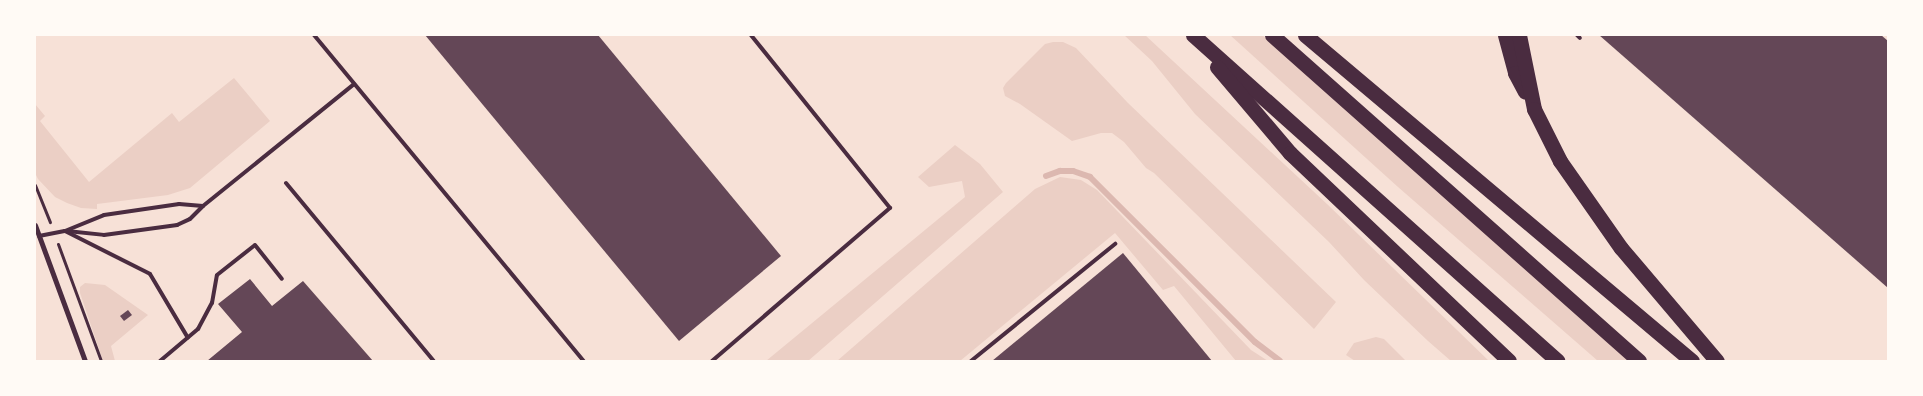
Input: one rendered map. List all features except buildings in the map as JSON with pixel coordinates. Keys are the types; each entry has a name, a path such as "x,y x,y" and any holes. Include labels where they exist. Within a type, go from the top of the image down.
{"highway":[{"path":"1192,35 1290,153 1510,361"},
{"path":"1192,35 1558,361"},
{"path":"1272,35 1639,361"},
{"path":"1305,35 1692,361"},
{"path":"1505,35 1516,73 1560,161 1599,220 1717,361"},
{"path":"1519,35 1534,109"}],"street":[{"path":"35,225 85,361"}],"lane":[{"path":"314,35 584,361"},
{"path":"712,361 890,208 751,35"},
{"path":"65,231 104,235 177,226 190,218 354,84"},
{"path":"286,183 434,361"},
{"path":"39,236 65,231 104,215 178,204 203,206"},
{"path":"65,231 150,274 188,338"},
{"path":"971,361 1115,244"},
{"path":"160,361 198,329 212,303 217,275 255,245 282,279"}],"path":[{"path":"75,289 101,361"}],"shaded area":[{"path":"1124,35 1145,35 1327,204 1489,361 1451,361 1428,341 1364,280 1329,242 1195,114 1152,61"},
{"path":"1230,35 1262,35 1631,361 1598,361 1398,187"},
{"path":"1063,42 1076,48 1128,103 1336,302 1314,329 1154,173 1146,168 1124,142 1112,133 1101,133 1072,141 1020,104 1005,96 1003,88 1006,83 1045,44"},
{"path":"234,78 270,121 190,188 168,195 97,204 97,209 81,208 55,197 38,179 35,173 35,104 45,116 40,121 89,182 172,113 179,122"},
{"path":"955,145 980,164 1003,192 808,361 766,361 965,197 962,181 929,187 918,177"},
{"path":"1060,177 1081,180 1097,190 1251,350 1268,361 1236,361 1174,286 1163,290 1115,233 960,361 837,361 1035,189"},
{"path":"85,283 105,285 148,315 111,346 115,361 103,361 80,293 80,287"},
{"path":"1376,337 1384,339 1406,361 1355,361 1346,355 1354,343"}],"waterway":[{"path":"1046,176 1060,171 1073,171 1090,177 1255,342 1280,361"}]}
